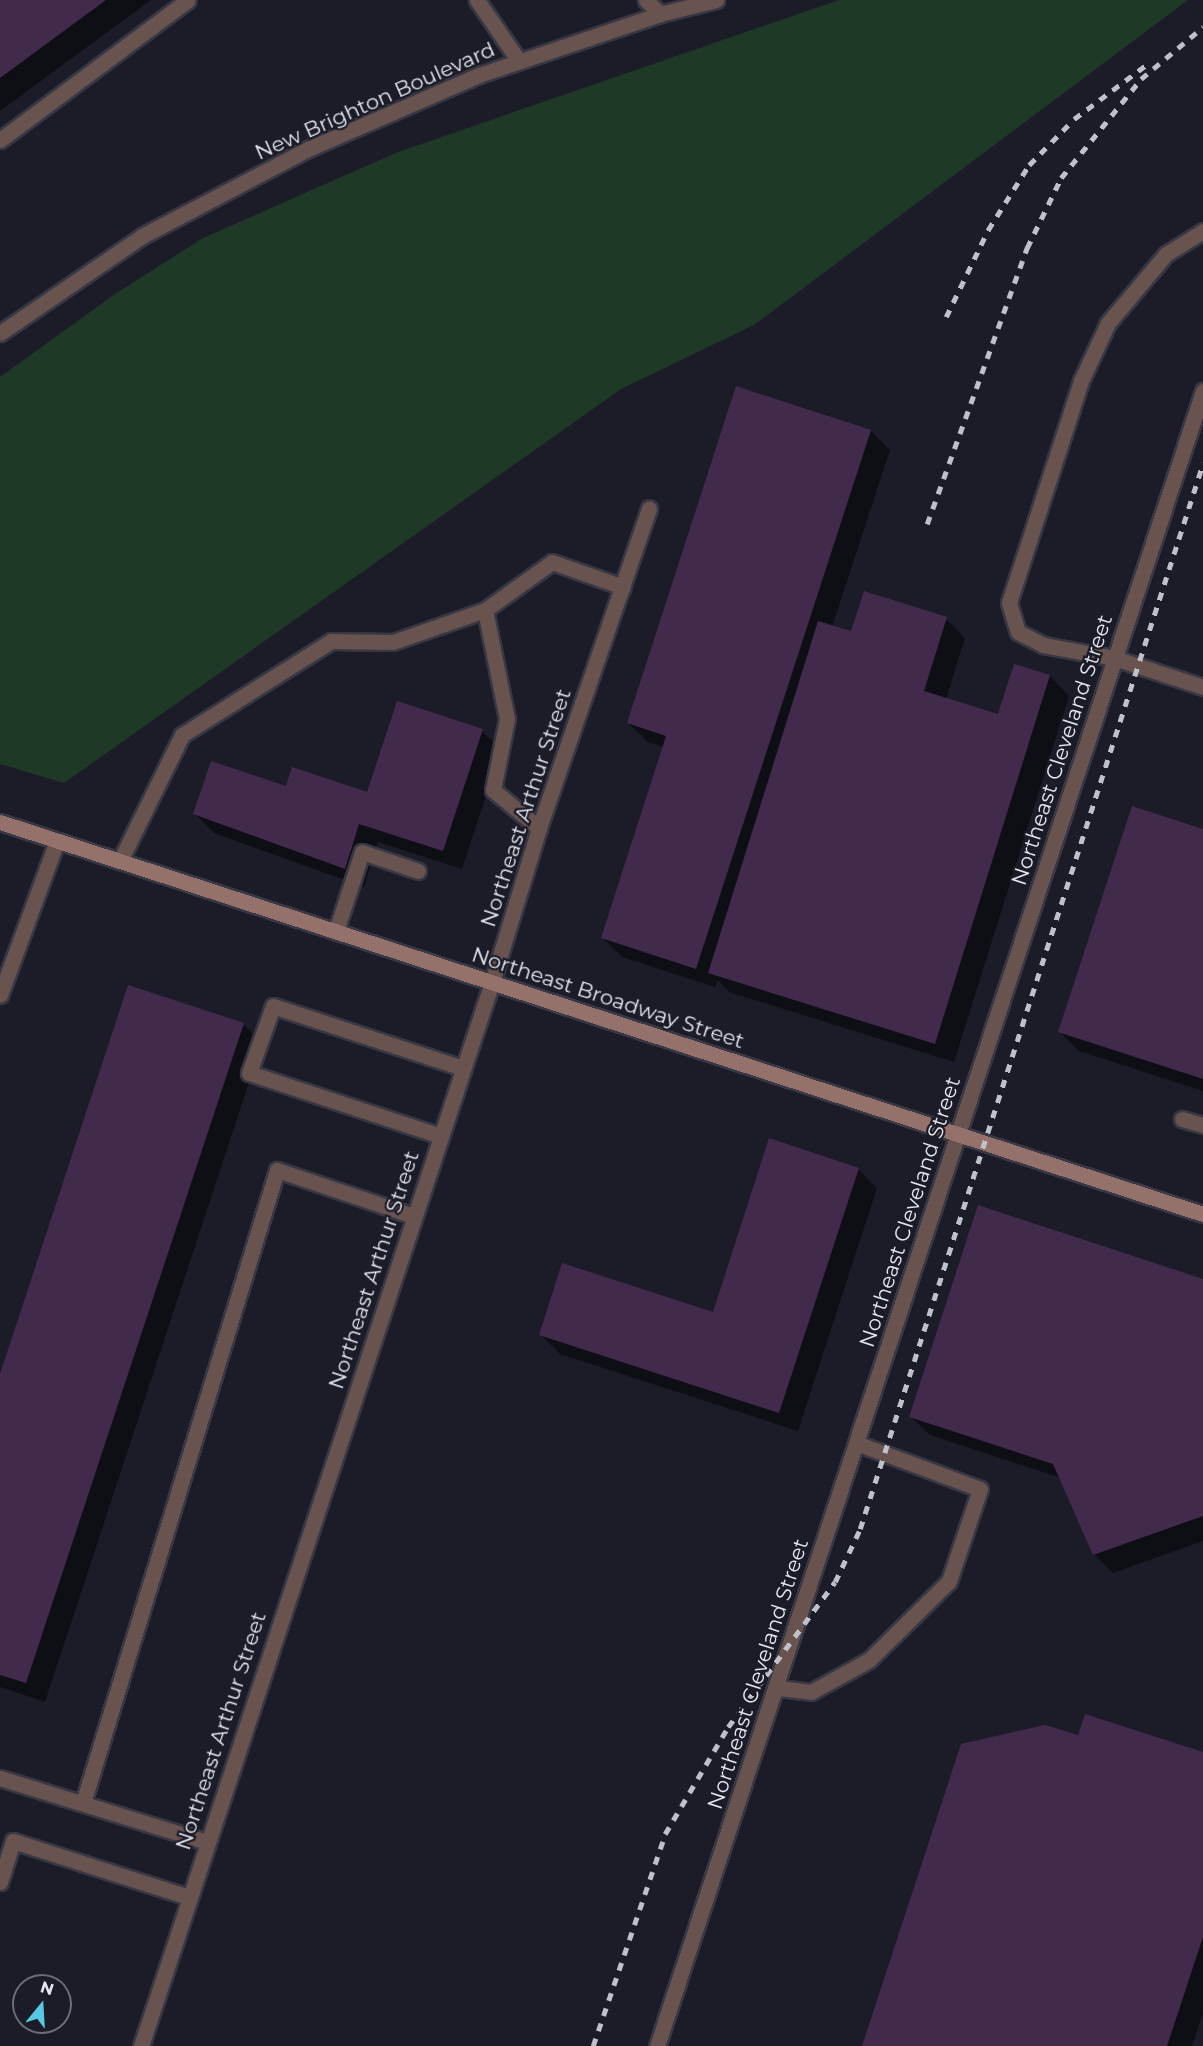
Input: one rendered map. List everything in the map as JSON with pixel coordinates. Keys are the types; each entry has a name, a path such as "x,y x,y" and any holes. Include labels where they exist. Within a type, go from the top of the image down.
{"main road":[{"name":"Northeast Broadway Street","path":"0,822 1203,1214"}],"street":[{"path":"0,140 188,0"},
{"path":"477,0 519,62"},
{"path":"646,0 660,14"},
{"name":"New Brighton Boulevard","path":"660,14 684,0"},
{"name":"New Brighton Boulevard","path":"0,333 142,236 297,154 519,62 660,14 716,0"},
{"path":"1203,231 1166,254 1108,323 1081,381 1010,603 1018,632 1043,645 1114,658 1203,687"},
{"name":"Northeast Cleveland Street","path":"657,2046 778,1688 957,1134 1203,392"},
{"name":"Northeast Arthur Street","path":"141,2046 492,982 539,828 649,508"},
{"path":"120,861 182,735 331,641 393,642 485,610 552,562 623,587"},
{"path":"485,610 507,719 493,790 539,828"},
{"path":"0,994 57,840"},
{"path":"336,931 362,852 418,871"},
{"path":"441,1136 249,1073 273,1006 463,1068"},
{"path":"1182,1119 1203,1125"},
{"path":"82,1803 277,1170 414,1216"},
{"path":"778,1688 811,1692 869,1660 949,1581 980,1489 856,1443"},
{"path":"0,1778 207,1842"},
{"path":"0,1882 13,1841 189,1897"}],"green space":[{"path":"839,0 1188,0 754,325 621,389 64,783 0,764 0,377 115,294 203,238 398,152"}],"building":[{"path":"0,0 106,0 0,78"},
{"path":"736,386 871,430 696,969 601,938 666,736 627,723"},
{"path":"864,591 947,617 924,691 998,714 1014,664 1050,675 935,1044 708,973 818,621 851,631"},
{"path":"397,701 483,729 443,851 359,824 345,869 193,814 211,761 286,786 292,767 367,792"},
{"path":"1132,806 1203,829 1203,1079 1058,1032"},
{"path":"128,985 244,1023 26,1683 0,1675 0,1374"},
{"path":"769,1138 859,1168 779,1413 539,1335 562,1263 713,1312"},
{"path":"978,1205 1203,1279 1203,1516 1093,1555 1053,1464 909,1417"},
{"path":"1085,1714 1203,1752 1203,1937 1167,2046 862,2046 961,1744 1045,1725 1078,1735"}],"railway":[{"path":"927,524 1027,248 1061,178 1141,79 1203,27"},
{"path":"946,317 988,230 1029,165 1074,119 1146,65"},
{"path":"593,2046 665,1834 728,1727 835,1582 860,1529 1203,463"}]}
